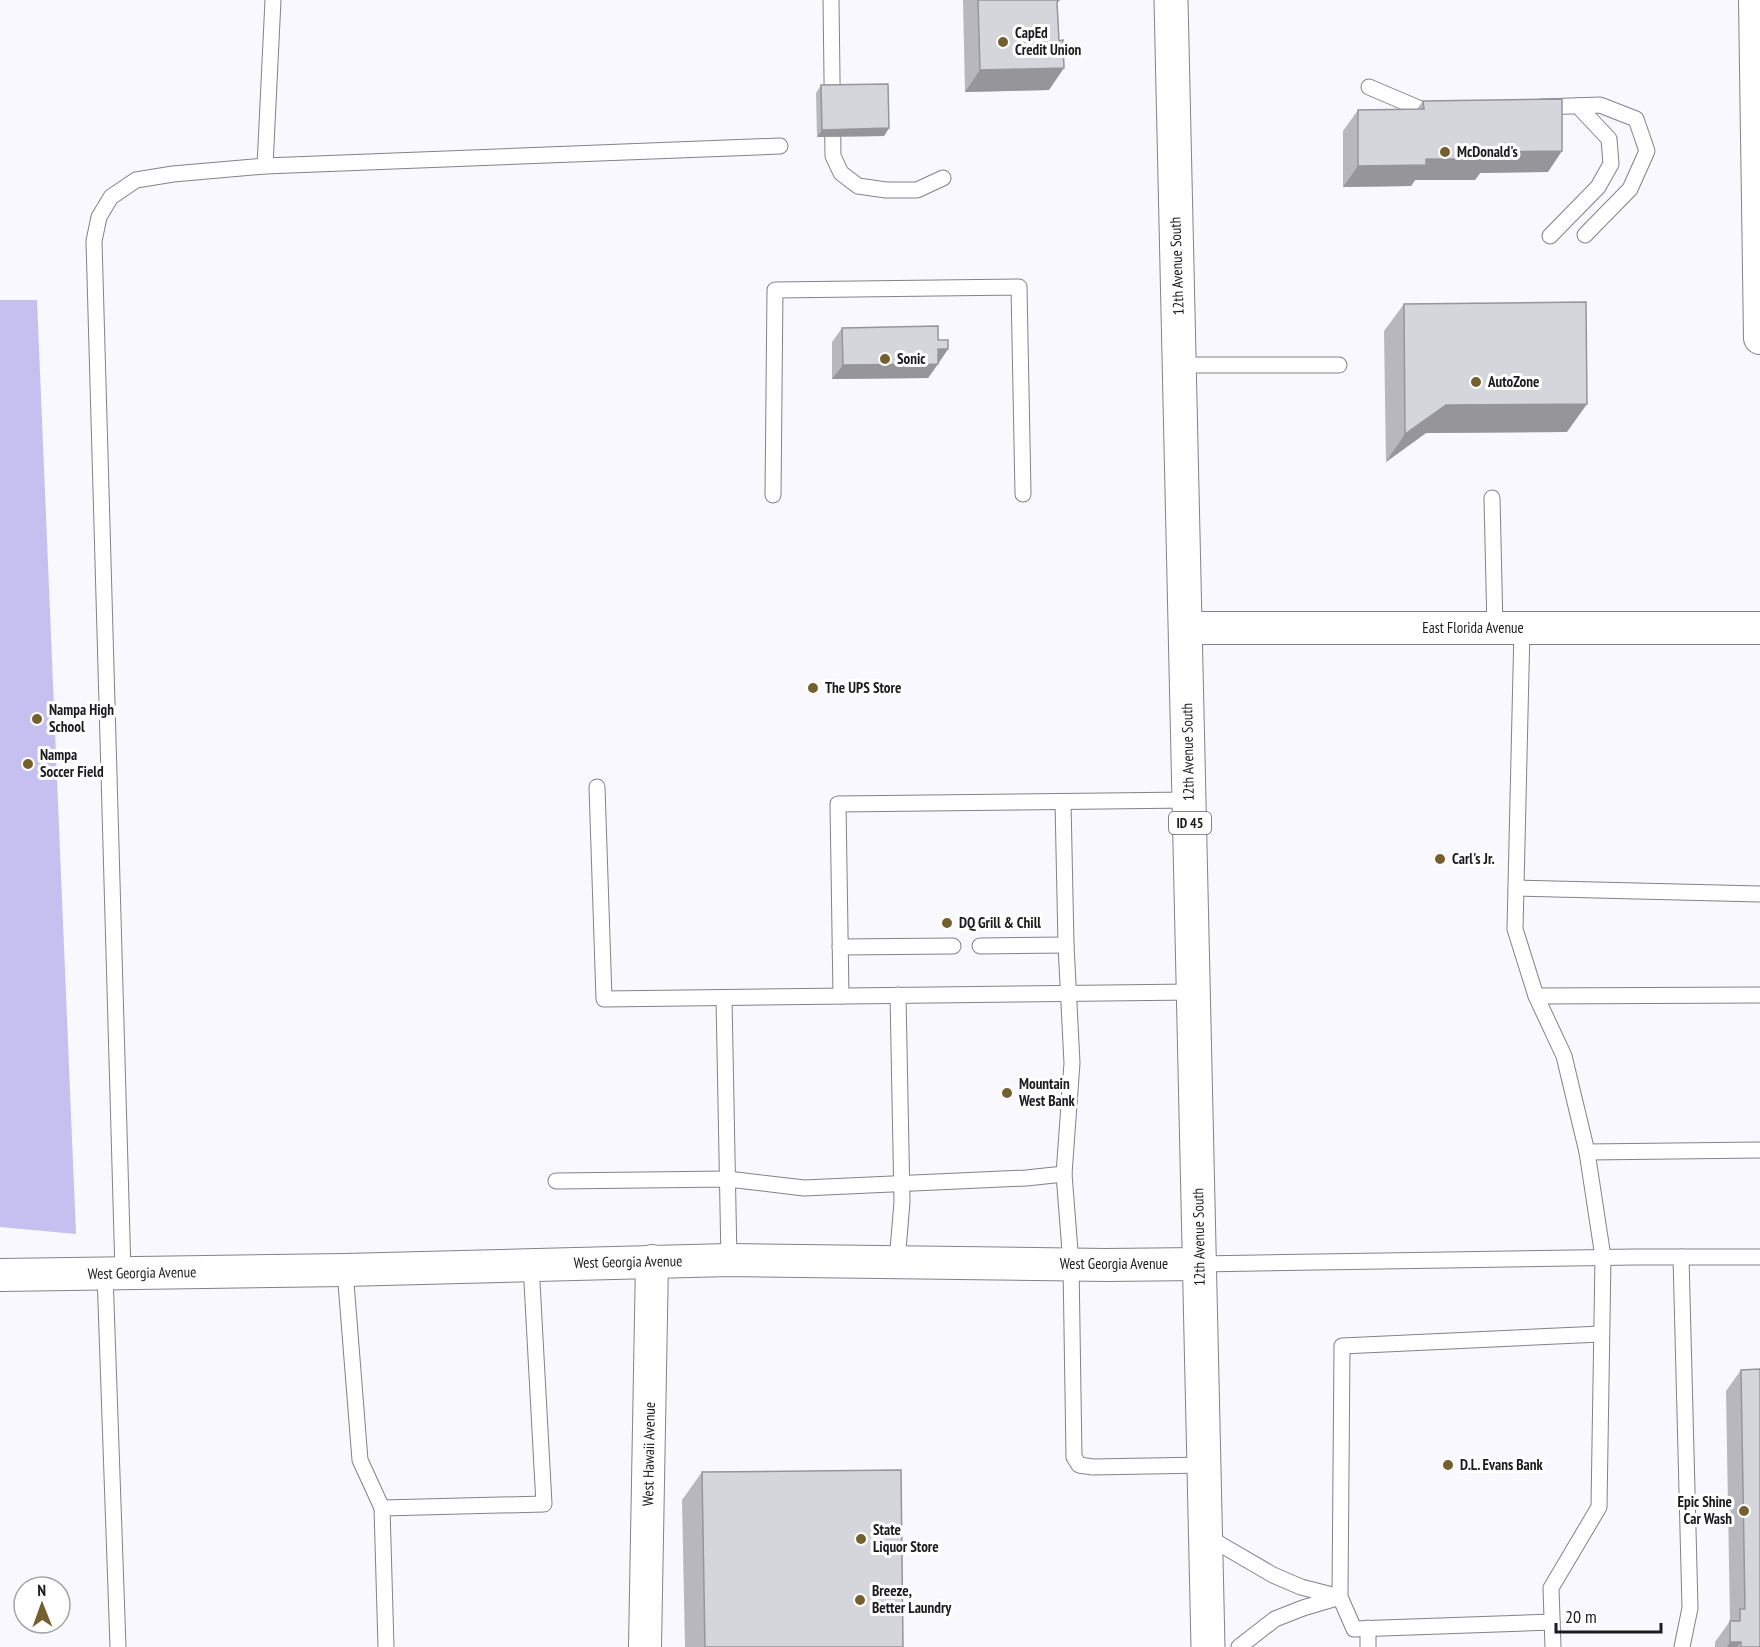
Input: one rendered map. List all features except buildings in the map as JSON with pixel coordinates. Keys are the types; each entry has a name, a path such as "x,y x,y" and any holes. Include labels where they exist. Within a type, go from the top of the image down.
{"main road":[{"name":"12th Avenue South","path":"1171,0 1208,1647"}],"street":[{"path":"1755,0 1760,338"},
{"name":"East Florida Avenue","path":"1185,628 1760,628"},
{"name":"West Georgia Avenue","path":"0,1275 345,1270 729,1260 1199,1264"},
{"name":"West Hawaii Avenue","path":"645,1647 652,1261"}],"lane":[{"path":"265,166 273,0"},
{"path":"831,0 833,156 841,173 858,186 886,190 917,190 943,178"},
{"path":"1369,87 1423,110 1447,109"},
{"path":"1530,107 1600,105 1636,119 1647,151 1630,189 1585,235"},
{"path":"1550,236 1598,187 1611,164 1609,139 1578,106"},
{"path":"118,1647 114,1273 94,241 99,217 111,197 136,180 173,174 265,166 780,146"},
{"path":"773,495 775,290 1019,287 1023,494"},
{"path":"1180,365 1339,365"},
{"path":"1492,498 1509,628 1516,888 1515,929 1536,996 1564,1056 1587,1152 1603,1257 1599,1507 1551,1588 1553,1647"},
{"path":"597,787 604,999 1193,992"},
{"path":"841,996 838,804 1190,800"},
{"path":"1063,802 1066,945 1072,1063 1064,1174 1071,1264 1074,1457 1080,1465 1093,1467 1204,1465"},
{"path":"1516,888 1760,894"},
{"path":"980,946 1066,945"},
{"path":"840,947 953,946"},
{"path":"1536,996 1760,994"},
{"path":"897,1262 902,1202 898,995"},
{"path":"724,998 729,1260"},
{"path":"1587,1152 1760,1150"},
{"path":"556,1181 728,1179 804,1188 1026,1179 1064,1174"},
{"path":"1199,1264 1603,1257 1760,1257"},
{"path":"1681,1257 1690,1608 1682,1647"},
{"path":"382,1508 544,1504 531,1264"},
{"path":"345,1270 360,1460 382,1508 386,1647"},
{"path":"1552,1622 1354,1629 1340,1597 1342,1346 1601,1334"},
{"path":"1206,1536 1273,1575 1300,1587 1340,1597"},
{"path":"1239,1647 1275,1619 1340,1597"},
{"path":"1368,1628 1368,1647"}],"shaded area":[{"name":"Nampa Soccer Field","path":"0,300 37,300 76,1234 0,1227"}],"place":[{"name":"CapEd Credit Union","path":"1003,42"},
{"name":"McDonald's","path":"1445,152"},
{"name":"Sonic","path":"885,359"},
{"name":"AutoZone","path":"1476,382"},
{"name":"The UPS Store","path":"813,688"},
{"name":"Nampa High School","path":"37,719"},
{"name":"Nampa Soccer Field","path":"28,764"},
{"name":"Carl's Jr.","path":"1440,859"},
{"name":"DQ Grill & Chill","path":"947,923"},
{"name":"Mountain West Bank","path":"1007,1093"},
{"name":"D.L. Evans Bank","path":"1448,1465"},
{"name":"Epic Shine Car Wash","path":"1744,1511"},
{"name":"State Liquor Store","path":"861,1539"},
{"name":"Breeze, Better Laundry","path":"860,1600"}]}
